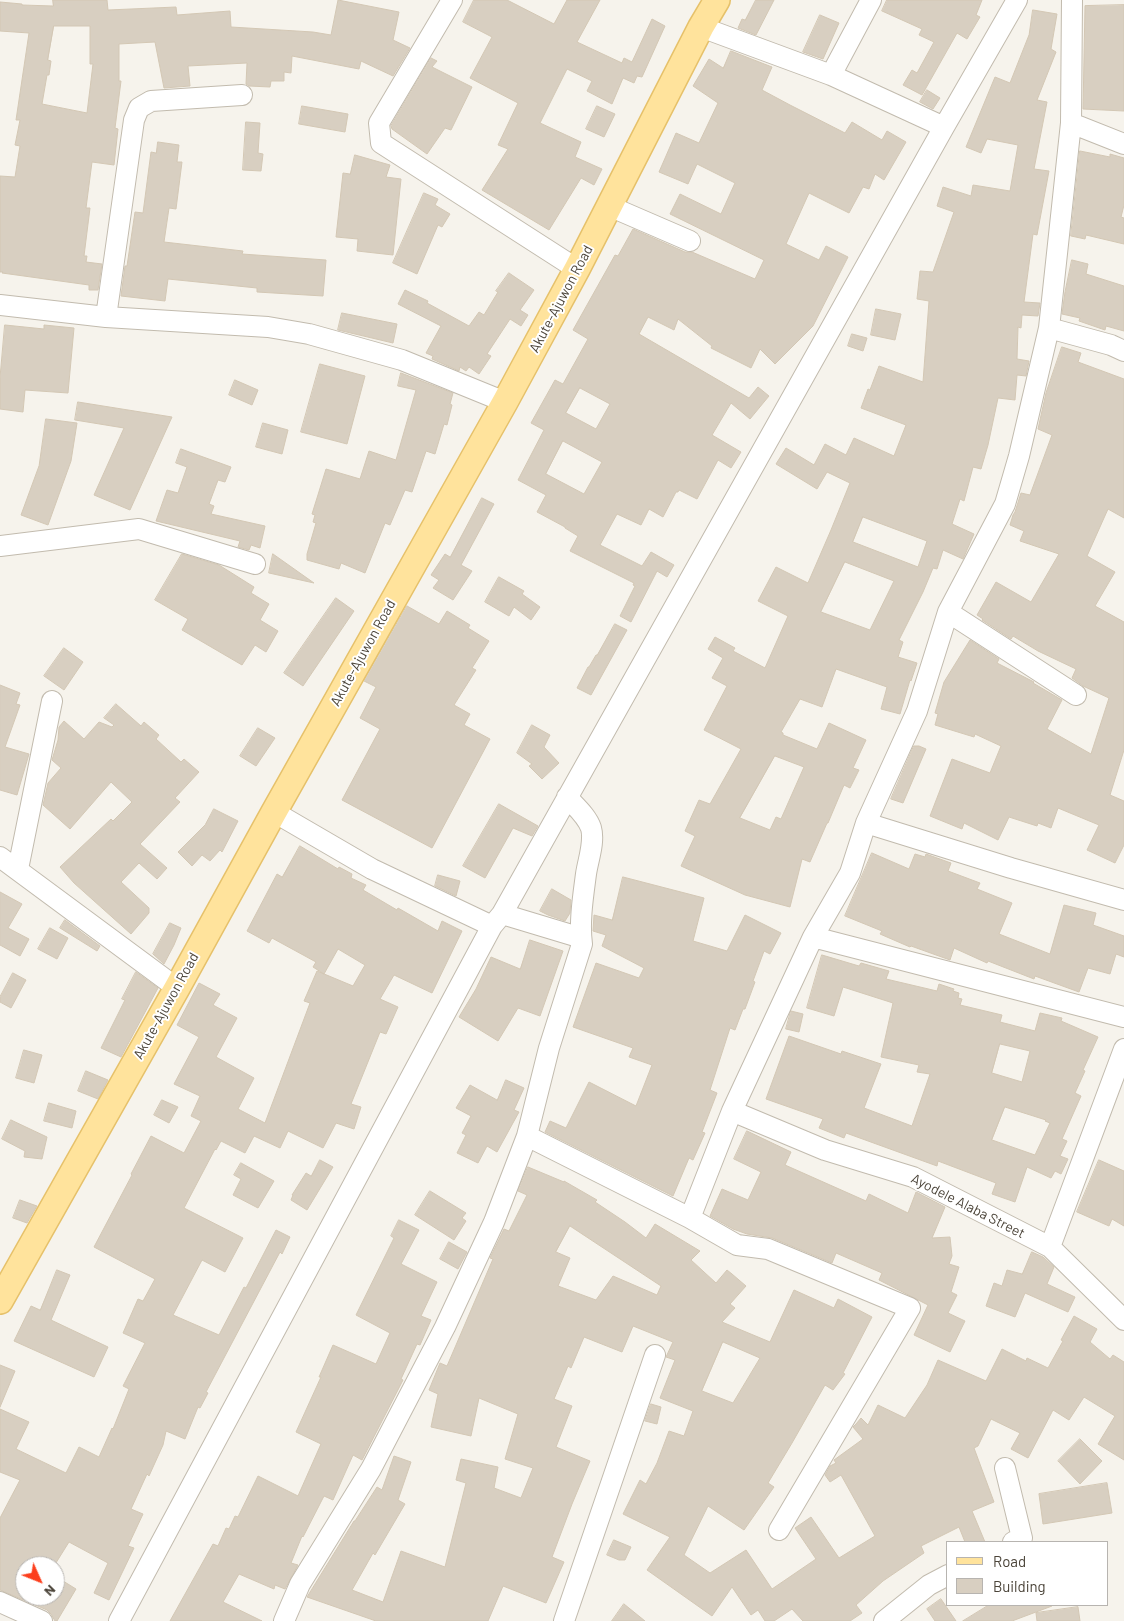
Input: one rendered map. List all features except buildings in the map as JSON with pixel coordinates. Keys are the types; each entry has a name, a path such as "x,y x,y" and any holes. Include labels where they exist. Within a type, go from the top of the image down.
{"main road":[{"name":"Akute-Ajuwon Road","path":"0,1300 505,402 577,270 717,0"}],"street":[{"path":"452,0 379,123 381,143 577,270"},
{"path":"831,75 871,0"},
{"path":"119,1621 497,920 1017,0"},
{"path":"690,1218 732,1112 813,937 850,873 866,823 917,711 948,612 1005,504 1019,456 1049,328 1071,123 1072,0"},
{"path":"702,28 831,75 944,127"},
{"path":"106,317 134,120 139,108 152,101 242,95"},
{"path":"1071,123 1124,144"},
{"path":"610,206 690,241"},
{"path":"0,305 106,317 268,327 309,334 402,360 505,402"},
{"path":"1049,328 1124,350"},
{"path":"0,546 139,528 255,564"},
{"path":"948,612 1076,695"},
{"path":"18,869 52,701"},
{"path":"284,1621 300,1584 371,1468 445,1326 494,1222 527,1136 549,1048 582,944 581,934 586,875 593,836 585,817 567,797"},
{"path":"274,812 372,869 497,920 576,936 581,934"},
{"path":"866,823 1011,868 1124,900"},
{"path":"0,857 177,988"},
{"path":"813,937 1124,1017"},
{"path":"1050,1247 1124,1049"},
{"name":"Ayodele Alaba Street","path":"732,1112 826,1150 913,1177 1050,1247 1124,1320"},
{"path":"527,1136 690,1218 737,1245 768,1250 910,1308 779,1530"},
{"path":"564,1621 655,1355"},
{"path":"1005,1468 1022,1538 1015,1541"},
{"path":"884,1621 929,1585 946,1576"},
{"path":"0,1602 42,1621"}]}
